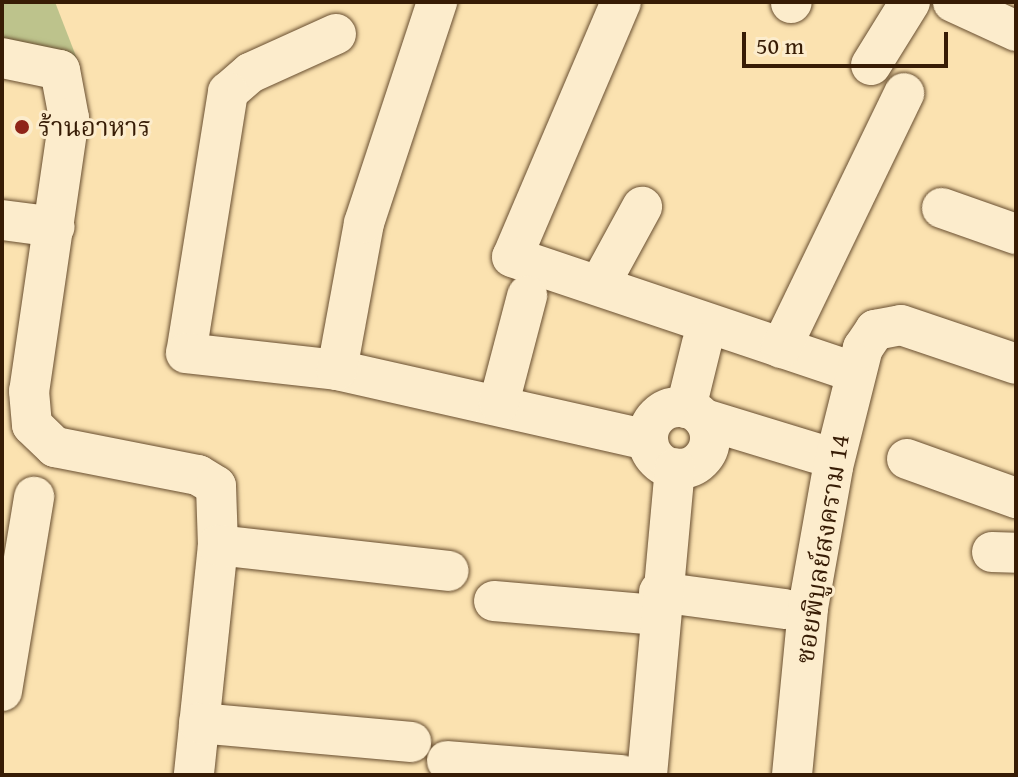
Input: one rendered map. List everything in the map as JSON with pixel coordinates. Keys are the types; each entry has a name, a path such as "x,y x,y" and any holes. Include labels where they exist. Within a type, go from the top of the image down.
{"street":[{"path":"337,370 364,223 437,2"},
{"path":"621,2 512,257 600,284 854,372"},
{"path":"871,65 910,2"},
{"path":"953,2 1016,31"},
{"path":"336,34 250,73 228,92 186,353 337,370 499,403 648,440"},
{"path":"2,58 47,64 60,70 69,118 55,227 16,390 32,425 55,447 211,479 216,486 218,545 194,775"},
{"path":"781,348 904,93"},
{"path":"600,284 642,207"},
{"path":"942,208 1016,234"},
{"path":"2,220 55,227"},
{"path":"499,403 527,296"},
{"name":"ซอยพิบูลย์สงคราม 14","path":"792,775 808,608 854,372 875,330 901,325 1016,364"},
{"path":"702,343 695,413 710,439 703,458 675,468 654,456 648,440 656,417 695,413 815,453"},
{"path":"907,459 1016,498"},
{"path":"647,775 659,604 675,468"},
{"path":"2,691 34,497"},
{"path":"218,545 449,571"},
{"path":"494,601 785,609"},
{"path":"199,723 411,742"},
{"path":"447,761 621,775"}],"green space":[{"path":"2,2 55,2 79,64 2,53"}],"place":[{"name":"ร้านอาหาร","path":"22,127"}]}
